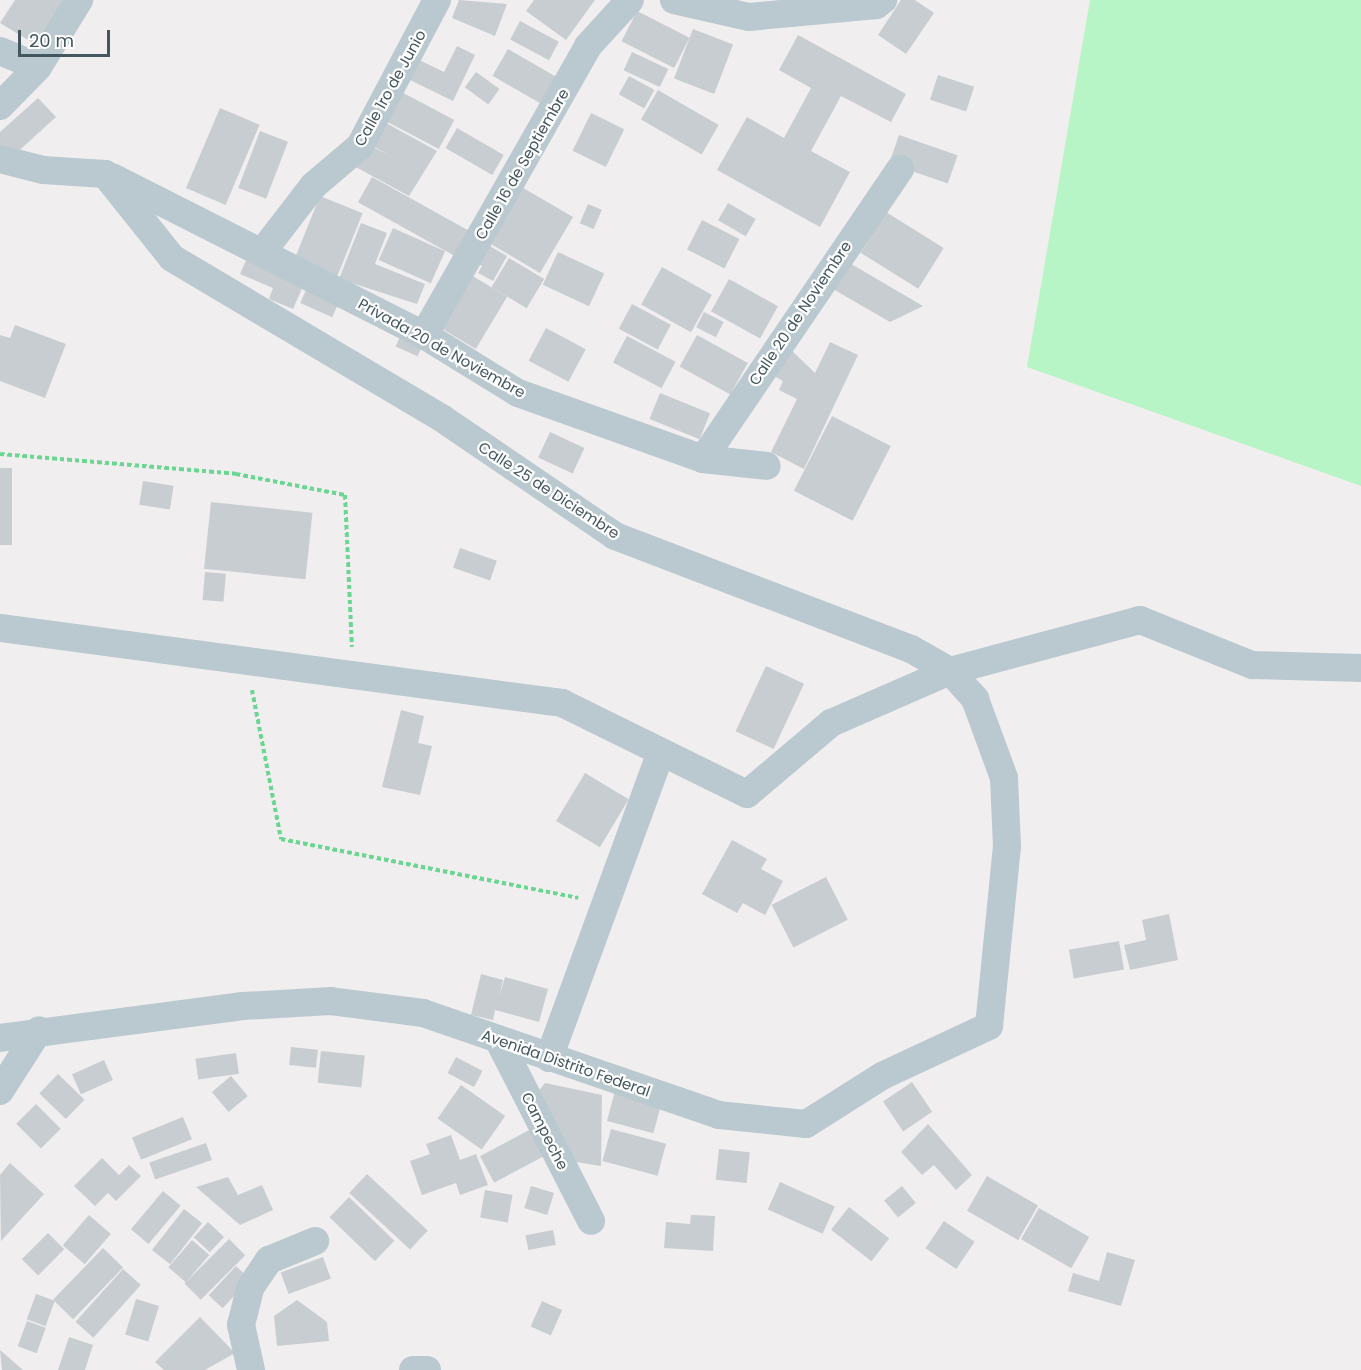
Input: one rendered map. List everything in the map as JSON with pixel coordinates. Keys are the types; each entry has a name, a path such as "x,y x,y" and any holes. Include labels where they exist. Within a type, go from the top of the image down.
{"street":[{"path":"0,106 38,67 79,0"},
{"name":"Calle 1ro de Junio","path":"263,251 313,186 360,146 437,0"},
{"name":"Calle 16 de Septiembre","path":"424,335 588,46 630,0"},
{"path":"674,0 749,17 876,5 883,0"},
{"path":"0,51 38,67"},
{"path":"0,159 43,170 105,174"},
{"name":"Calle 20 de Noviembre","path":"703,459 900,169"},
{"name":"Privada 20 de Noviembre","path":"105,174 263,251 424,335 518,393 703,459 767,466"},
{"name":"Calle 25 de Diciembre","path":"105,174 172,258 443,419 615,536 911,649 950,671 975,699 1004,778 1007,846 1003,907"},
{"path":"0,628 562,703 747,794 831,723 950,671 1140,620 1252,665 1361,668"},
{"path":"549,1058 661,752"},
{"name":"Avenida Distrito Federal","path":"0,1038 39,1030 243,1006 331,1001 423,1013 719,1115 806,1124 882,1076 989,1026 1003,907"},
{"path":"0,1091 39,1030"},
{"name":"Campeche","path":"499,1041 591,1221"},
{"path":"251,1370 242,1325 250,1288 269,1260 315,1241"},
{"path":"413,1370 427,1370"}],"path":[{"path":"0,454 236,474 345,495 353,675"},
{"path":"246,660 281,838 605,904"}],"green space":[{"path":"1090,0 1361,0 1361,486 1027,367"}],"building":[{"path":"15,0 73,0 43,49 0,23"},
{"path":"459,0 507,4 495,36 452,18"},
{"path":"534,0 595,0 566,40 526,11"},
{"path":"901,0 915,0 934,13 906,54 878,35"},
{"path":"637,11 690,38 674,68 622,41"},
{"path":"520,21 559,42 549,60 510,40"},
{"path":"693,29 733,44 714,94 674,78"},
{"path":"798,35 906,94 891,122 841,96 811,151 850,172 820,227 717,170 747,117 784,138 811,88 779,70"},
{"path":"457,46 475,55 453,101 406,78 415,58 444,72"},
{"path":"508,49 558,78 543,105 492,76"},
{"path":"632,52 668,69 660,87 624,70"},
{"path":"476,72 499,89 488,104 465,87"},
{"path":"938,75 974,87 966,111 930,100"},
{"path":"629,76 654,90 644,108 619,94"},
{"path":"396,89 454,120 439,149 381,118"},
{"path":"658,90 719,125 702,154 641,119"},
{"path":"38,98 56,117 11,158 0,145 0,132"},
{"path":"220,108 260,125 226,205 186,188"},
{"path":"591,113 624,129 606,167 573,151"},
{"path":"377,118 437,151 409,196 352,165 364,143 389,155 365,142"},
{"path":"457,128 504,155 492,175 446,148"},
{"path":"260,131 288,142 266,199 238,188"},
{"path":"899,135 958,155 948,184 889,163"},
{"path":"372,177 471,232 457,257 358,202"},
{"path":"513,182 573,217 540,273 481,238 496,212 510,219 496,211"},
{"path":"320,196 363,213 336,278 294,261"},
{"path":"728,203 756,219 746,236 718,220"},
{"path":"588,204 602,210 594,229 580,223"},
{"path":"886,212 944,248 918,289 861,253"},
{"path":"702,220 739,239 724,268 687,249"},
{"path":"361,223 387,233 375,264 425,284 417,304 339,279"},
{"path":"393,228 445,251 431,283 379,260"},
{"path":"479,240 507,256 493,281 478,273 482,266 469,258"},
{"path":"250,251 307,277 293,309 269,299 273,288 240,274"},
{"path":"558,252 604,274 589,306 543,285"},
{"path":"509,258 544,279 527,308 491,287"},
{"path":"841,258 923,306 890,322 826,285"},
{"path":"662,267 712,295 691,332 641,305"},
{"path":"466,272 507,297 476,349 435,324"},
{"path":"729,279 778,306 760,339 711,311"},
{"path":"310,281 342,295 332,317 300,303"},
{"path":"632,304 671,325 658,349 619,329"},
{"path":"704,312 724,322 716,337 696,327"},
{"path":"15,325 66,344 45,398 0,381 0,335 10,338"},
{"path":"546,328 586,349 568,382 529,361"},
{"path":"403,330 425,340 418,356 396,346"},
{"path":"697,335 748,363 730,395 680,366"},
{"path":"627,336 676,362 661,388 613,362"},
{"path":"830,342 858,355 804,469 771,452 797,399 779,390 783,381 772,375 787,346 815,373"},
{"path":"660,393 710,413 700,439 650,419"},
{"path":"832,416 891,446 853,521 794,491"},
{"path":"550,432 584,448 573,473 538,457"},
{"path":"0,468 12,468 12,545 0,545"},
{"path":"143,481 174,486 170,510 139,505"},
{"path":"211,502 312,513 305,579 204,569"},
{"path":"460,548 497,561 490,581 453,568"},
{"path":"205,572 226,574 223,602 203,600"},
{"path":"766,666 804,684 774,749 736,731"},
{"path":"401,710 424,716 418,743 432,746 420,795 382,787"},
{"path":"585,773 629,799 600,847 556,821"},
{"path":"732,840 767,859 761,869 783,881 765,915 743,903 737,913 702,894"},
{"path":"826,877 848,920 793,947 772,905"},
{"path":"1169,914 1178,960 1130,970 1124,945 1146,940 1142,920"},
{"path":"1119,941 1124,970 1074,978 1069,950"},
{"path":"481,974 503,980 499,997 505,977 548,989 539,1022 495,1010 493,1020 471,1015"},
{"path":"291,1047 318,1050 316,1068 289,1065"},
{"path":"321,1051 365,1056 361,1087 318,1083"},
{"path":"236,1053 239,1074 198,1080 195,1059"},
{"path":"456,1057 482,1071 474,1087 448,1073"},
{"path":"104,1060 113,1080 81,1094 72,1074"},
{"path":"58,1074 85,1100 66,1119 39,1093"},
{"path":"231,1076 248,1096 229,1112 212,1092"},
{"path":"912,1082 932,1112 903,1131 883,1102"},
{"path":"545,1083 602,1095 601,1166 570,1161 533,1098"},
{"path":"461,1085 505,1116 482,1150 437,1119"},
{"path":"615,1091 661,1103 653,1133 607,1121"},
{"path":"36,1104 61,1129 41,1149 16,1124"},
{"path":"183,1117 192,1139 141,1160 132,1138"},
{"path":"928,1124 972,1175 956,1190 934,1165 922,1175 901,1152"},
{"path":"533,1128 547,1154 494,1183 480,1156"},
{"path":"611,1129 666,1144 658,1176 602,1161"},
{"path":"451,1135 460,1160 476,1154 488,1185 460,1195 456,1183 422,1195 410,1161 430,1154 426,1144"},
{"path":"206,1143 212,1160 155,1180 149,1163"},
{"path":"719,1149 750,1152 747,1183 716,1180"},
{"path":"102,1158 119,1175 129,1165 141,1176 116,1201 108,1193 95,1206 74,1186"},
{"path":"10,1163 44,1194 1,1241 0,1175"},
{"path":"367,1174 428,1231 410,1250 349,1193"},
{"path":"987,1176 1038,1206 1018,1240 967,1211"},
{"path":"228,1177 238,1195 262,1185 273,1210 240,1225 196,1187"},
{"path":"780,1182 835,1206 823,1234 768,1209"},
{"path":"531,1186 554,1193 547,1215 524,1208"},
{"path":"902,1186 916,1203 898,1218 884,1200"},
{"path":"485,1190 513,1195 508,1222 480,1218"},
{"path":"163,1191 181,1206 148,1244 131,1229"},
{"path":"349,1197 394,1241 375,1261 330,1217"},
{"path":"849,1207 889,1238 871,1261 831,1230"},
{"path":"1039,1208 1089,1237 1071,1268 1021,1239"},
{"path":"184,1209 202,1223 170,1264 152,1250"},
{"path":"89,1215 111,1234 85,1264 63,1245"},
{"path":"691,1215 715,1216 713,1251 664,1248 666,1222 690,1224"},
{"path":"944,1221 975,1242 956,1269 926,1248"},
{"path":"208,1222 224,1237 210,1252 194,1237"},
{"path":"553,1230 556,1245 528,1250 526,1235"},
{"path":"48,1233 64,1249 38,1275 22,1259"},
{"path":"229,1239 245,1255 201,1300 184,1284"},
{"path":"192,1240 209,1255 186,1282 168,1267"},
{"path":"103,1248 123,1267 73,1319 53,1300"},
{"path":"1107,1252 1135,1260 1121,1306 1068,1291 1073,1273 1099,1281"},
{"path":"323,1257 331,1279 289,1294 281,1272"},
{"path":"236,1266 250,1279 223,1308 209,1295"},
{"path":"123,1269 141,1285 93,1338 75,1322"},
{"path":"36,1294 55,1301 46,1326 27,1319"},
{"path":"136,1299 159,1306 148,1341 125,1334"},
{"path":"297,1300 327,1322 329,1341 277,1346 274,1316"},
{"path":"542,1301 562,1310 551,1336 531,1327"},
{"path":"200,1317 235,1353 205,1370 164,1370 155,1362"},
{"path":"27,1321 46,1328 37,1353 18,1346"},
{"path":"69,1337 93,1345 85,1370 58,1370"},
{"path":"0,1350 23,1370 2,1370"}]}
